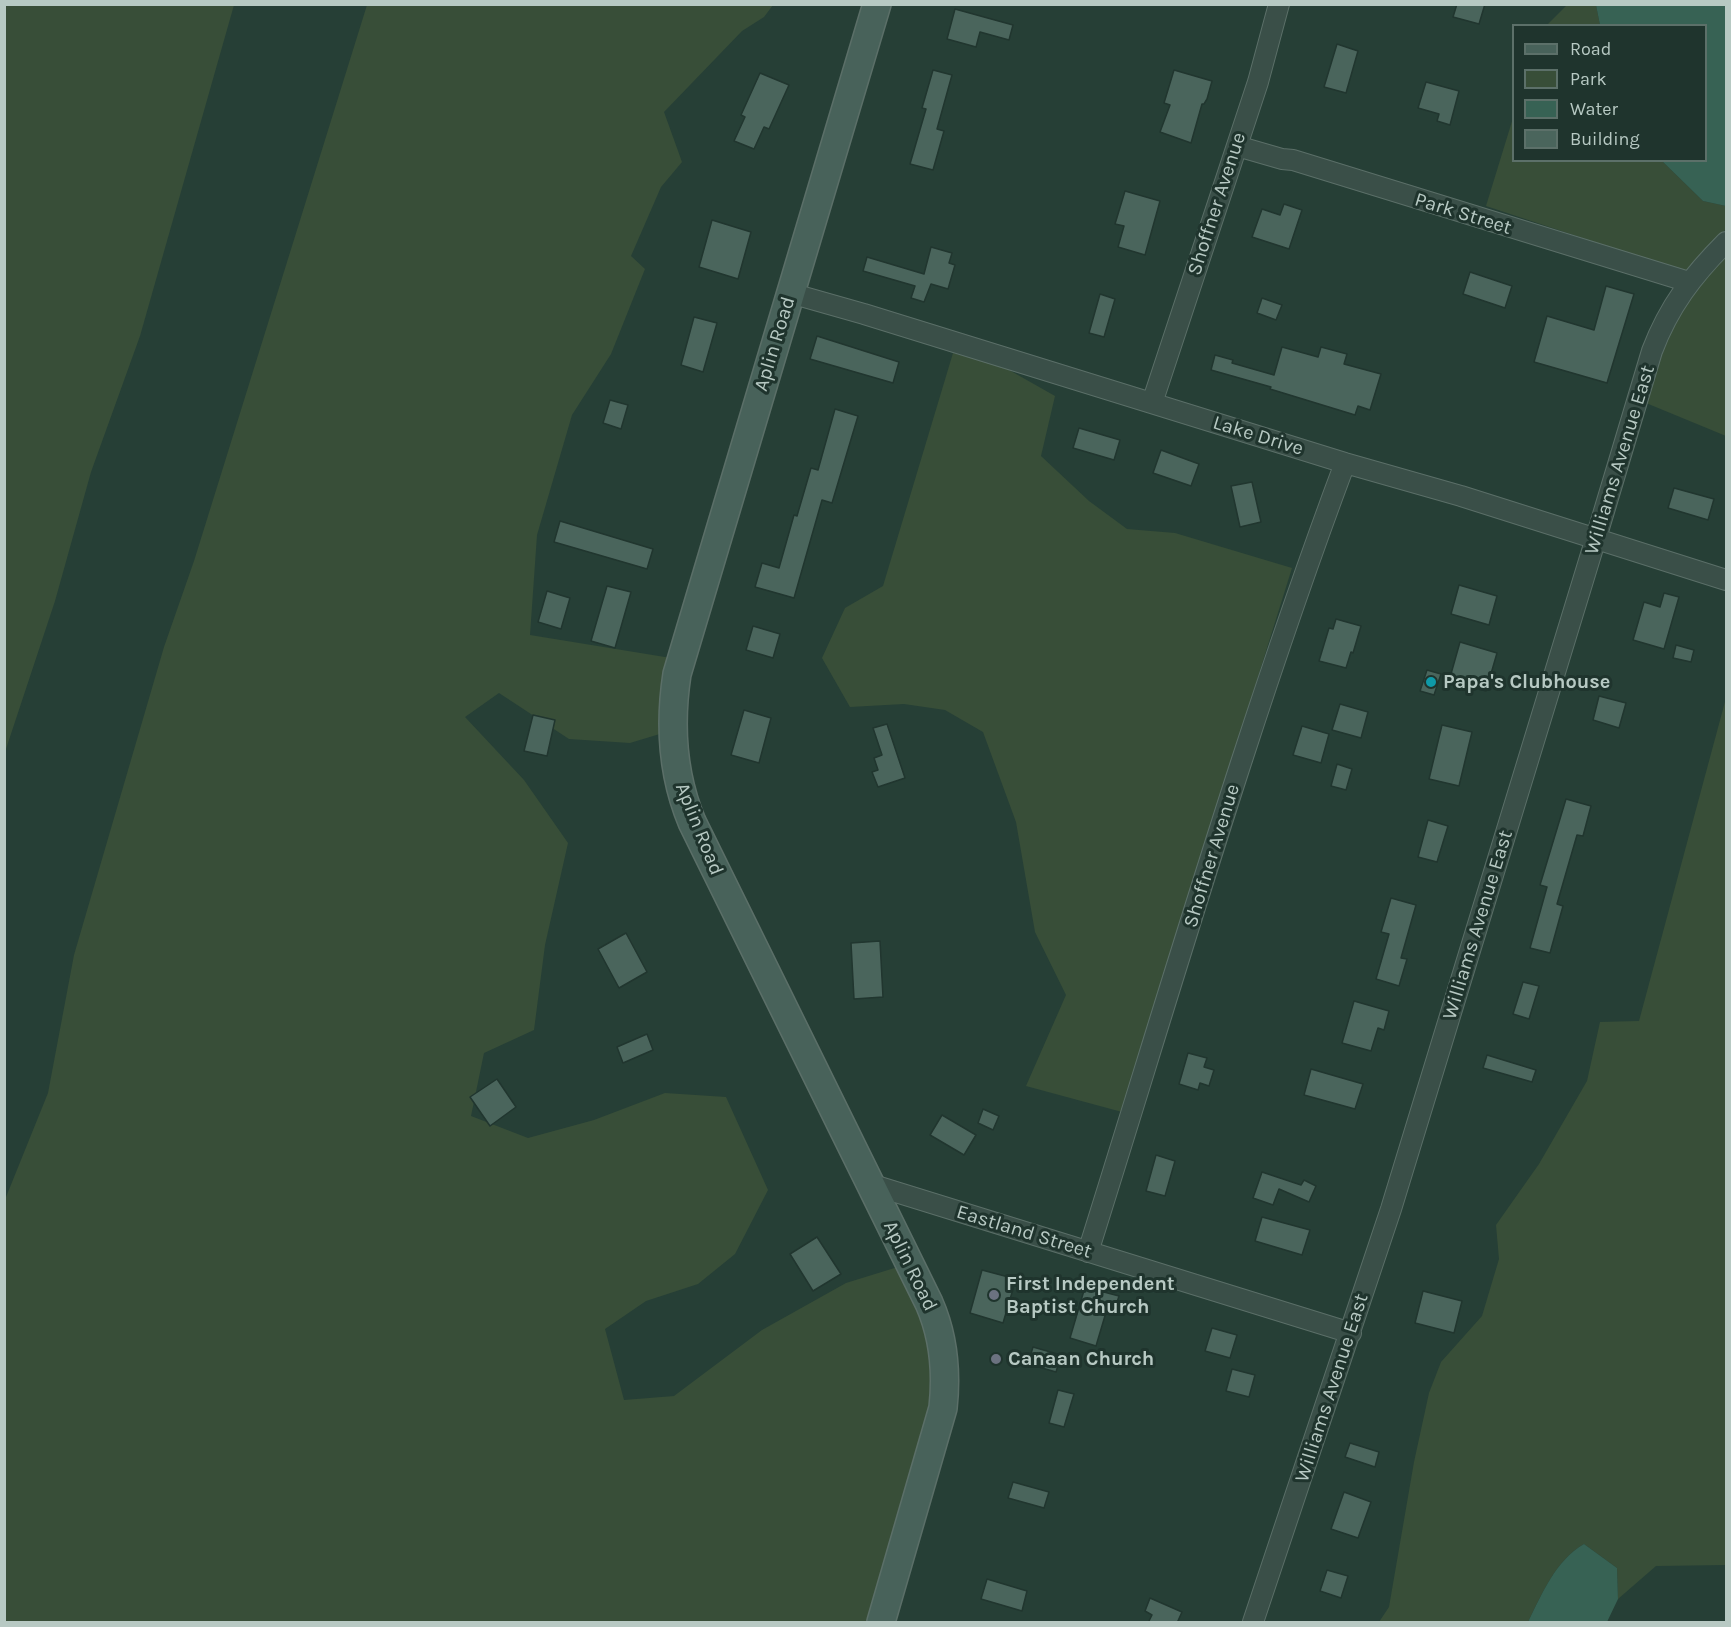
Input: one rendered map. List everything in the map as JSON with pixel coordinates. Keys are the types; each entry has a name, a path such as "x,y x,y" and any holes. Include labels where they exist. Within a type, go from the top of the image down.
{"street":[{"name":"Aplin Road","path":"877,4 677,674 672,704 672,740 680,790 692,822 935,1317 943,1346 946,1374 943,1408 881,1623"},
{"name":"Shoffner Avenue","path":"1152,403 1237,146 1279,4"},
{"name":"Park Street","path":"1237,146 1293,160 1455,212 1689,282"},
{"name":"Williams Avenue East","path":"1254,1623 1391,1209 1652,351 1660,330 1689,282 1726,242"},
{"name":"Lake Drive","path":"790,293 1596,538 1726,580"},
{"name":"Shoffner Avenue","path":"1088,1252 1262,699 1308,562 1345,463"},
{"name":"Eastland Street","path":"870,1184 1351,1333"}],"green space":[{"path":"5,4 234,5 140,336 91,472 55,601 5,752"},
{"path":"1568,4 1596,5 1600,24 1548,24"},
{"path":"367,5 773,5 764,17 742,31 664,112 682,162 661,187 631,256 645,269 611,354 572,415 537,535 530,635 671,658 663,733 630,743 569,739 499,693 465,717 524,780 568,843 545,945 534,1030 484,1053 471,1116 528,1138 594,1120 665,1093 726,1097 768,1190 735,1254 698,1284 646,1301 605,1329 624,1400 674,1396 762,1330 846,1283 901,1266 921,1306 936,1385 871,1622 5,1622 4,1202 48,1093 74,955 164,647 194,561"},
{"path":"1512,121 1512,162 1663,162 1703,201 1726,206 1726,229 1685,272 1486,206"},
{"path":"1726,255 1726,436 1646,403 1669,333 1693,292 1695,293"},
{"path":"953,353 1002,366 1055,396 1041,456 1089,501 1127,529 1175,533 1292,568 1122,1112 1026,1086 1066,995 1035,932 1016,822 983,732 945,710 904,704 850,707 822,658 845,608 883,586"},
{"path":"1726,698 1726,1565 1656,1566 1618,1599 1617,1568 1584,1544 1565,1559 1557,1569 1544,1589 1528,1622 1379,1622 1389,1607 1414,1462 1429,1393 1441,1362 1482,1316 1499,1259 1496,1225 1539,1164 1587,1081 1600,1022 1639,1021"}],"water":[{"path":"1596,5 1726,5 1726,206 1703,201 1663,162 1707,162 1707,24 1600,24"},
{"path":"1584,1544 1617,1568 1618,1599 1607,1622 1528,1622 1544,1589 1557,1569 1565,1559"}],"building":[{"path":"1457,4 1485,4 1479,24 1453,17"},
{"path":"955,9 1013,25 1009,40 980,32 976,47 947,39"},
{"path":"1337,44 1358,51 1346,93 1324,87"},
{"path":"933,70 952,75 937,129 944,131 933,170 910,164 926,109 922,108"},
{"path":"1174,70 1212,81 1207,99 1202,104 1191,143 1160,132 1170,105 1164,103"},
{"path":"760,73 789,85 769,129 764,127 754,149 734,141 745,117 741,115"},
{"path":"1426,82 1459,91 1450,125 1437,121 1439,114 1418,108"},
{"path":"1125,191 1160,201 1145,255 1118,247 1124,226 1115,224"},
{"path":"1284,204 1302,210 1289,249 1252,237 1262,209 1280,215"},
{"path":"712,220 751,232 738,279 699,267"},
{"path":"931,247 952,253 949,263 955,265 948,289 931,284 924,302 911,298 915,286 863,271 867,257 924,274"},
{"path":"1470,272 1512,286 1505,308 1463,294"},
{"path":"1606,286 1634,294 1607,383 1534,362 1547,316 1594,330"},
{"path":"1100,294 1115,299 1104,337 1089,333"},
{"path":"1262,298 1282,305 1276,320 1257,313"},
{"path":"694,317 717,323 703,372 681,365"},
{"path":"817,336 899,362 893,383 810,359"},
{"path":"1282,347 1318,357 1321,347 1347,354 1344,364 1381,374 1370,410 1358,406 1355,415 1211,370 1215,355 1233,360 1232,363 1274,375"},
{"path":"610,400 628,405 621,429 603,423"},
{"path":"835,409 858,416 832,503 822,500 794,598 755,587 762,563 779,568 794,515 797,516 811,468 818,470"},
{"path":"1079,428 1120,440 1114,460 1073,448"},
{"path":"1161,450 1199,464 1191,486 1153,473"},
{"path":"1252,482 1261,522 1240,527 1231,486"},
{"path":"1674,488 1714,499 1708,520 1668,508"},
{"path":"560,521 653,549 647,569 554,542"},
{"path":"1459,585 1497,596 1489,625 1451,614"},
{"path":"607,586 631,592 615,648 591,641"},
{"path":"547,591 570,598 561,629 538,622"},
{"path":"1664,593 1679,597 1664,649 1633,640 1644,602 1660,607"},
{"path":"1336,619 1361,626 1346,668 1319,661 1329,628 1333,629"},
{"path":"753,626 780,634 773,658 746,650"},
{"path":"1460,642 1497,653 1486,691 1449,681"},
{"path":"1676,645 1694,650 1691,662 1673,658"},
{"name":"Papa's Clubhouse","path":"1427,670 1441,674 1434,695 1420,691"},
{"path":"1599,696 1626,703 1619,728 1593,720"},
{"path":"1340,704 1368,712 1361,738 1332,730"},
{"path":"744,710 771,718 759,763 731,755"},
{"path":"533,715 555,720 547,756 524,751"},
{"path":"887,724 905,778 878,787 872,772 878,770 874,758 882,755 873,728"},
{"path":"1442,725 1472,732 1459,786 1429,779"},
{"path":"1302,726 1329,734 1321,763 1293,755"},
{"path":"1337,764 1352,769 1346,790 1331,786"},
{"path":"1566,799 1591,806 1583,836 1577,835 1557,904 1563,906 1550,953 1530,948 1547,887 1540,885"},
{"path":"1428,820 1448,826 1437,862 1418,857"},
{"path":"1391,898 1416,905 1401,958 1407,959 1399,986 1376,979 1389,934 1381,932"},
{"path":"626,933 647,972 619,988 598,949"},
{"path":"880,941 883,997 854,999 851,943"},
{"path":"1523,982 1539,986 1529,1019 1513,1014"},
{"path":"1354,1001 1389,1011 1384,1030 1378,1028 1371,1051 1342,1043"},
{"path":"647,1034 653,1050 623,1063 617,1047"},
{"path":"1188,1053 1207,1058 1204,1067 1214,1070 1209,1086 1200,1083 1198,1090 1179,1084"},
{"path":"1487,1055 1536,1070 1532,1082 1483,1068"},
{"path":"1311,1069 1363,1084 1355,1109 1304,1095"},
{"path":"497,1079 516,1107 490,1126 470,1097"},
{"path":"983,1109 999,1116 993,1130 978,1123"},
{"path":"942,1115 976,1135 964,1155 930,1135"},
{"path":"1156,1155 1175,1161 1165,1196 1146,1191"},
{"path":"1262,1172 1301,1185 1304,1180 1316,1186 1309,1202 1279,1189 1273,1205 1253,1198"},
{"path":"1262,1217 1310,1230 1302,1255 1255,1241"},
{"path":"817,1237 841,1274 813,1291 790,1254"},
{"path":"982,1270 1016,1279 1003,1323 970,1313"},
{"path":"1085,1287 1119,1296 1114,1312 1107,1309 1096,1346 1070,1338"},
{"path":"1423,1291 1462,1301 1454,1333 1415,1323"},
{"path":"1212,1328 1237,1335 1230,1358 1205,1351"},
{"path":"1033,1347 1061,1355 1056,1372 1028,1364"},
{"path":"1232,1369 1255,1375 1249,1397 1226,1391"},
{"path":"1058,1390 1074,1394 1064,1427 1049,1423"},
{"path":"1350,1443 1379,1452 1375,1467 1345,1457"},
{"path":"1013,1482 1049,1492 1044,1508 1008,1498"},
{"path":"1344,1492 1371,1502 1358,1538 1331,1529"},
{"path":"1327,1570 1348,1576 1341,1598 1320,1591"},
{"path":"987,1579 1027,1591 1022,1611 981,1599"},
{"path":"1150,1598 1182,1612 1177,1623 1148,1623 1152,1615 1145,1611"}],"place":[{"name":"Papa's Clubhouse","path":"1431,682"},
{"name":"First Independent Baptist Church","path":"994,1295"},
{"name":"Canaan Church","path":"996,1359"}]}
